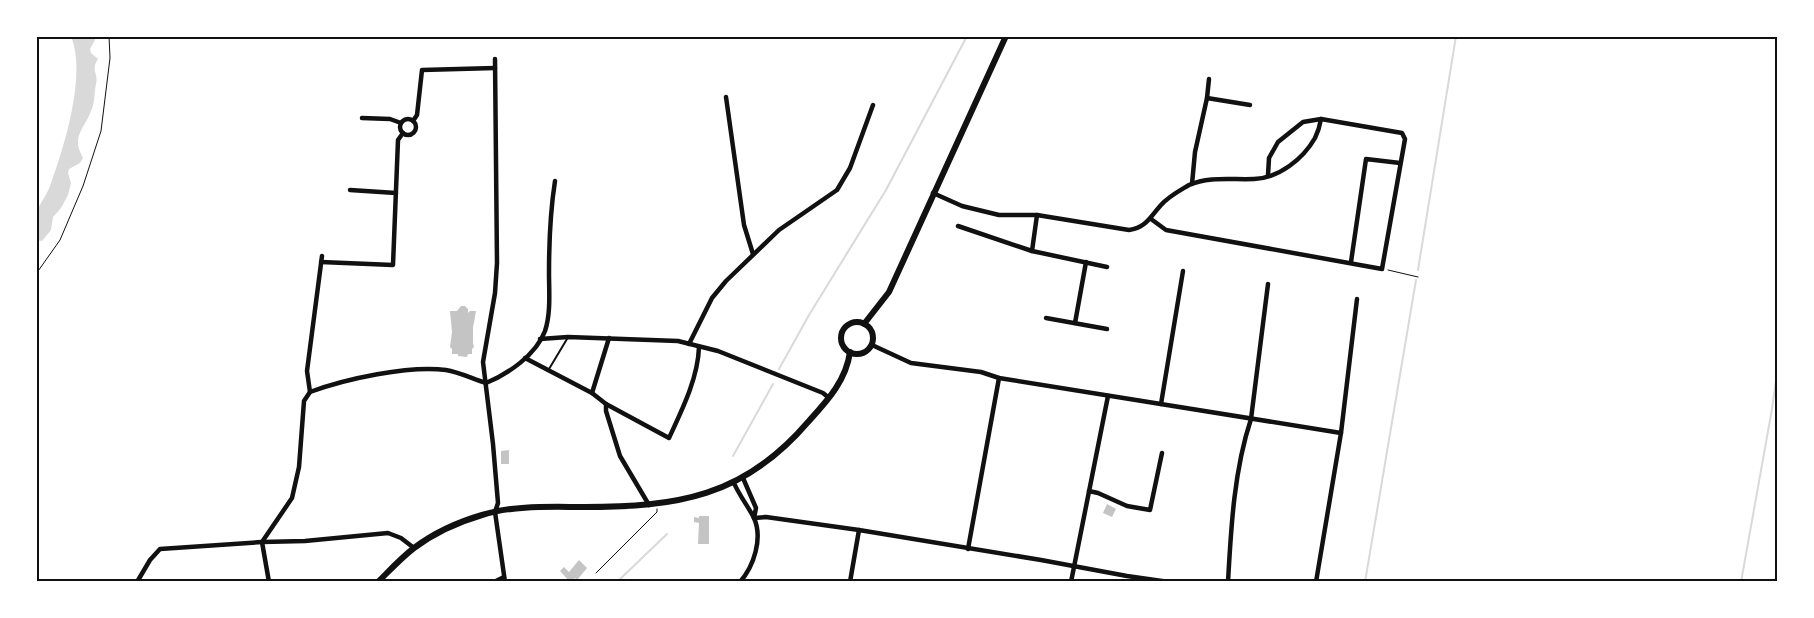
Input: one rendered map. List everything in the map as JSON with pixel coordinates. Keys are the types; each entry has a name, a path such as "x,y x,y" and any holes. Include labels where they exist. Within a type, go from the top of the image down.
{"main road":[{"path":"864,324 889,292 1006,36"},
{"path":"852,323 864,324 872,332 872,345 863,353 856,354 850,352 842,343 843,331 852,323"},
{"path":"378,582 414,548 441,531 482,515 533,507 623,507 649,505 703,495 734,483 767,462 804,428 842,381 850,352"}],"street":[{"path":"494,582 505,579 495,512 498,503 493,444 482,362 495,293 498,262 495,59"},
{"path":"413,121 418,115 422,70 495,68"},
{"path":"1192,184 1195,152 1209,79"},
{"path":"726,97 744,225 753,254"},
{"path":"1206,98 1250,105"},
{"path":"689,344 712,298 726,281 780,230 837,190 850,168 873,104"},
{"path":"362,118 390,119 401,123 408,119 413,121 416,128 413,133 408,135 403,133 400,128 401,123"},
{"path":"933,193 962,206 999,215 1037,215 1129,230 1138,229 1151,219 1161,205 1173,194 1192,184 1207,180 1256,179 1293,164 1308,149 1316,136 1321,119"},
{"path":"1151,219 1166,230 1382,269 1406,139 1402,133 1321,119 1303,122 1278,142 1269,158 1268,175"},
{"path":"310,392 307,371 321,259 393,264 398,140 403,133"},
{"path":"1351,262 1366,159 1400,164"},
{"path":"269,582 262,542 292,498 299,467 304,401 310,392 364,378 419,368 448,370 486,383 502,376 525,358 540,339 545,331 548,316 550,212 555,181"},
{"path":"350,190 396,193"},
{"path":"1032,251 1037,215"},
{"path":"958,226 1032,251 1107,267"},
{"path":"1075,323 1086,262"},
{"path":"1161,404 1183,271"},
{"path":"1228,582 1232,522 1244,442 1251,418 1268,284"},
{"path":"1316,582 1341,433 1357,299"},
{"path":"1046,318 1107,329"},
{"path":"540,339 568,337 678,341 718,351 823,393 830,398"},
{"path":"592,393 609,338"},
{"path":"872,345 911,363 981,372 998,378 1341,433"},
{"path":"525,358 592,393 606,404 669,438 692,383 698,361 699,347"},
{"path":"968,549 998,378"},
{"path":"1071,582 1108,396"},
{"path":"606,404 609,421 620,456 649,505"},
{"path":"1089,491 1127,506 1150,510 1162,453"},
{"path":"740,582 751,565 757,538 754,518 756,508 743,478"},
{"path":"734,483 754,518"},
{"path":"754,518 766,516 858,530 1152,581 1169,582"},
{"path":"850,582 858,530"},
{"path":"137,582 150,560 160,549 306,541 388,533 401,538 414,548"}],"lane":[{"path":"548,370 568,337"}],"path":[{"path":"36,274 60,240 83,186 101,131 110,58 109,36"},
{"path":"1382,269 1418,277"},
{"path":"596,573 657,512 658,503"}],"shaded area":[{"path":"71,36 94,36 95,40 90,49 91,53 98,59 95,66 97,80 90,115 78,139 78,147 83,158 80,163 69,169 68,173 71,183 68,195 61,208 53,217 51,230 42,241 36,240 36,214 49,189 61,152 72,111 75,90 75,52"}],"building":[{"path":"461,306 465,306 468,309 468,313 476,311 473,328 474,347 472,354 468,354 467,357 452,354 450,347 452,332 450,311 457,311"},
{"path":"509,450 509,464 501,464 501,451"},
{"path":"1107,504 1116,509 1112,517 1103,513"},
{"path":"699,516 709,516 709,544 698,544 699,523 694,522 694,517 699,518"},
{"path":"579,560 587,568 577,580 575,578 570,582 560,571 564,567 569,572"}],"waterway":[{"path":"779,369 809,315 886,190 967,36"},
{"path":"1418,270 1456,36"},
{"path":"1365,582 1416,280"},
{"path":"1741,582 1778,366"},
{"path":"733,456 773,384"},
{"path":"617,582 667,534"}]}
